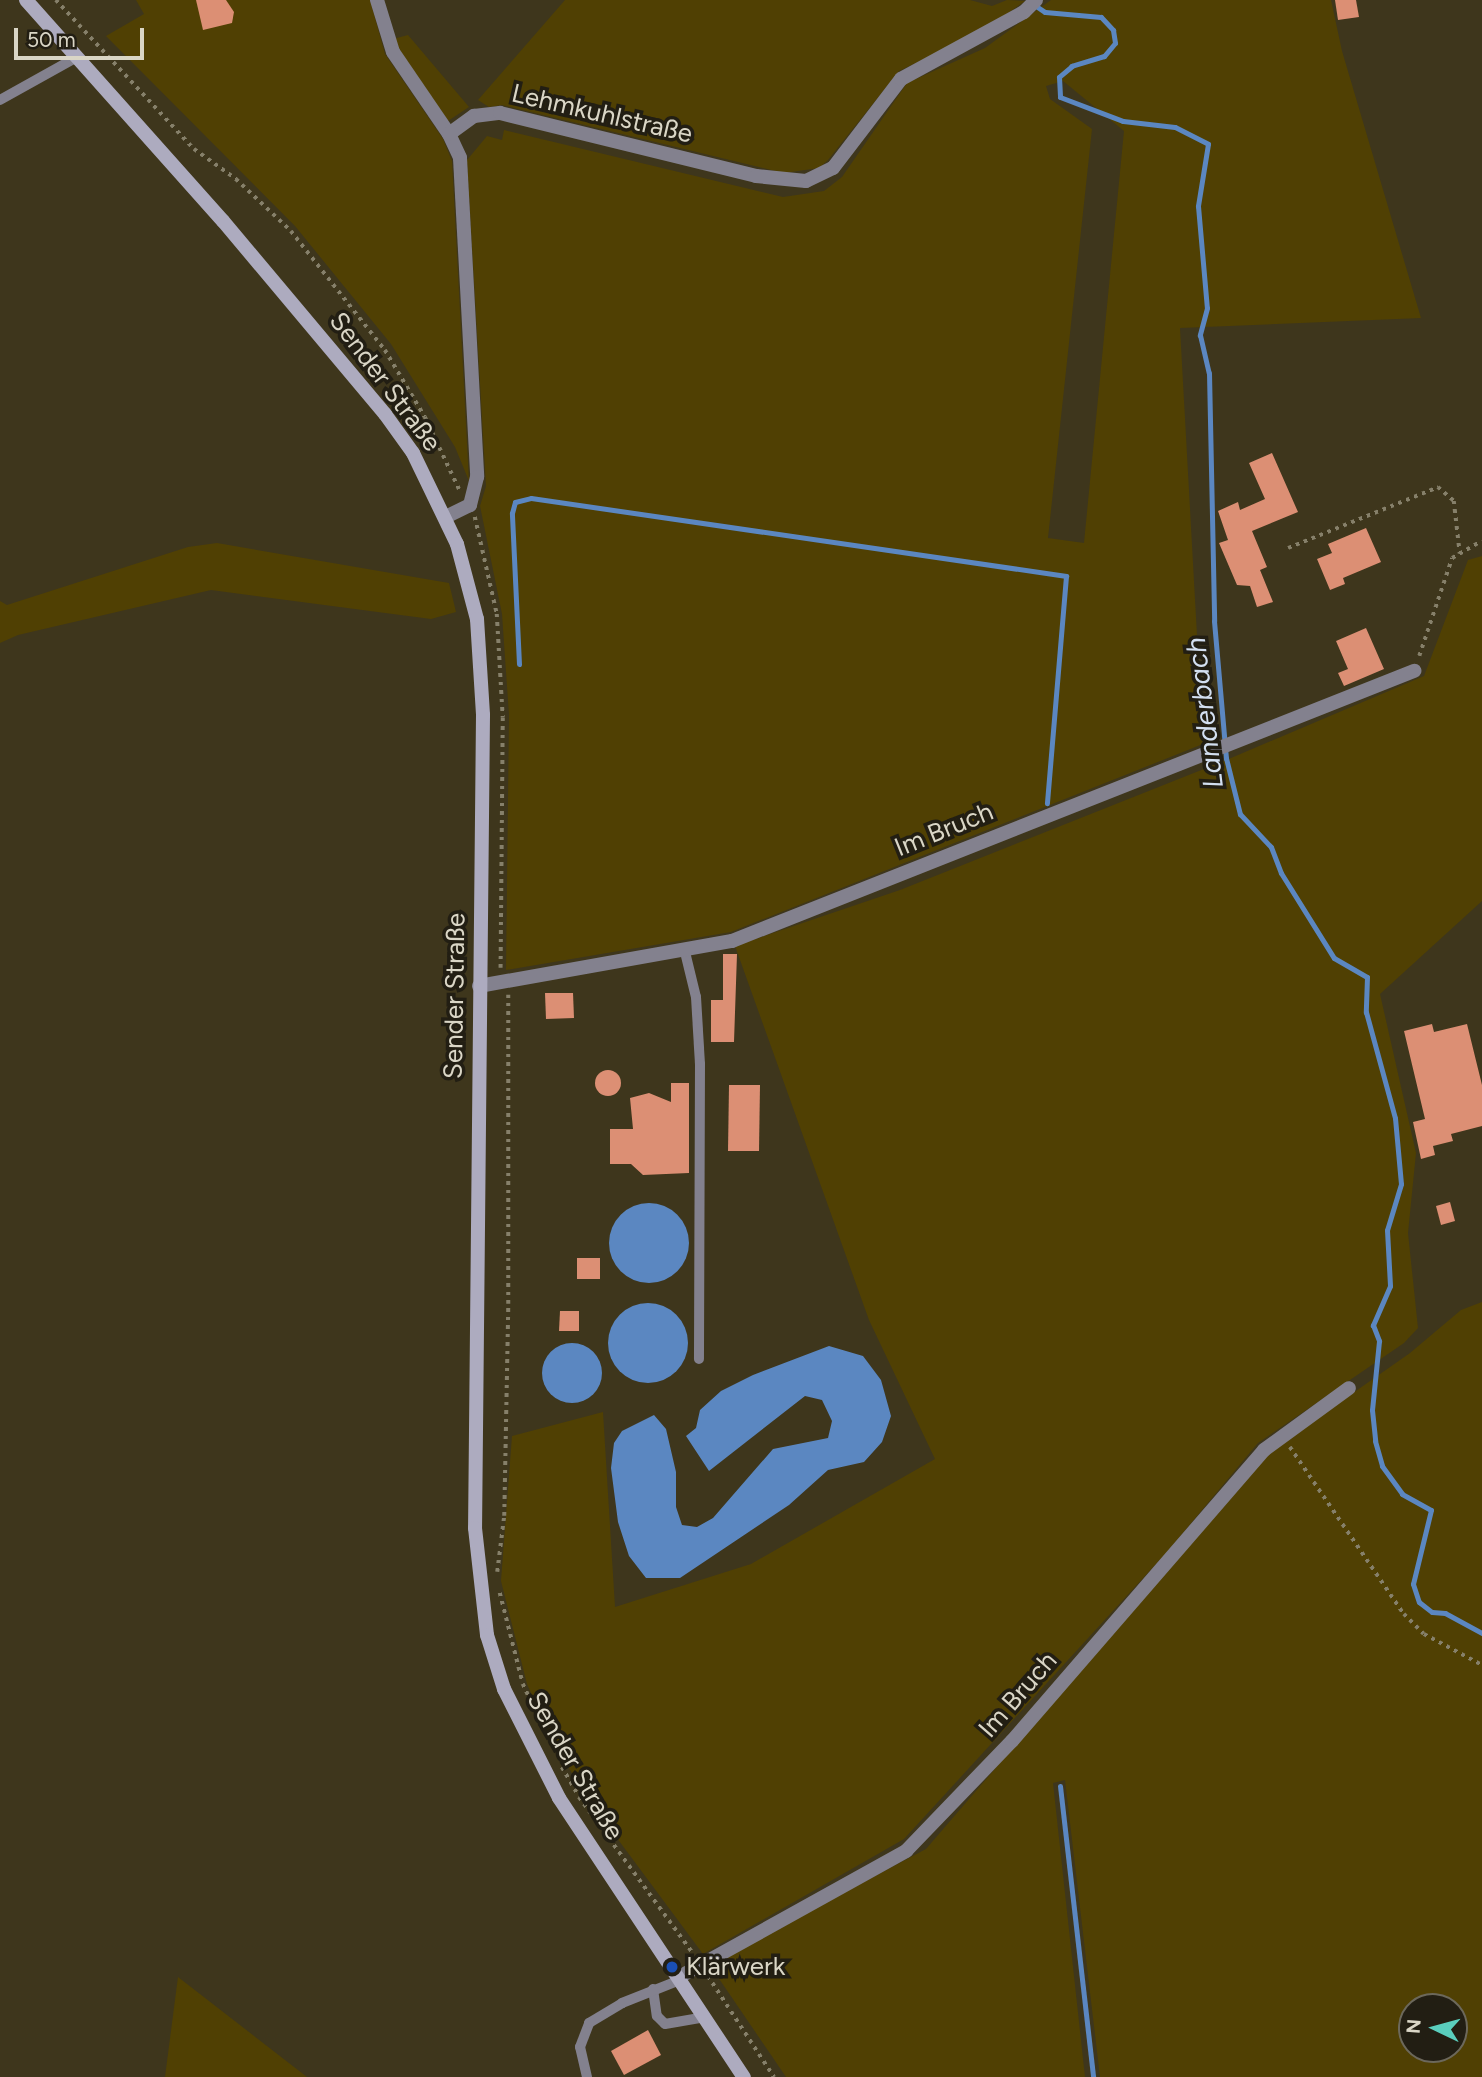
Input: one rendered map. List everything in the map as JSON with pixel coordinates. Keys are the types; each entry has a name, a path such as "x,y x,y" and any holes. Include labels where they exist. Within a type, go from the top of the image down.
{"main road":[{"name":"Sender Straße","path":"26,0 223,220 385,414 413,453 447,516 466,570 479,647 483,715 475,1528 487,1635 504,1689 536,1756 744,2077"}],"street":[{"path":"377,0 393,52 449,134 460,158 477,477 470,505 447,516"},
{"name":"Lehmkuhlstraße","path":"449,134 474,116 500,113 756,176 806,181 833,168 901,79 1024,12 1036,0"},
{"name":"Im Bruch","path":"479,986 685,952 732,941 1414,671"},
{"name":"Im Bruch","path":"680,1978 700,1963 906,1851 1012,1741 1239,1477 1283,1437 1349,1388"}],"lane":[{"path":"0,100 77,57"},
{"path":"685,952 695,997 701,1063 699,1359"},
{"path":"587,2077 580,2047 589,2023 653,1989 680,1978"},
{"path":"653,1989 657,2016 665,2024 705,2017"}],"path":[{"path":"56,0 194,149 236,179 290,231 385,350 478,524 497,614 503,719 500,965 508,982 509,1304 504,1516 497,1581 507,1632 542,1728"},
{"path":"1288,548 1438,487 1454,501 1460,554"},
{"path":"1414,671 1452,558 1482,541"},
{"path":"1283,1437 1404,1614 1424,1634 1482,1665"},
{"path":"560,1762 579,1797 700,1963 774,2077"}],"shaded area":[{"path":"136,0 370,0 385,54 443,139 452,161 469,481 455,447 391,344 295,226 106,36 144,14"},
{"path":"565,0 970,0 992,6 1007,0 1025,1 982,31 899,71 819,168 784,173 502,105 489,107 478,100"},
{"path":"1051,0 1331,0 1342,51 1421,318 1180,328 1203,744 731,932 506,970 509,715 502,614 480,506 486,486 467,160 487,136 502,140 504,130 783,197 824,191 842,177 907,83 985,48","holes":["1063,81 1124,131 1084,543 1048,538 1092,129 1050,99 1046,86"]},
{"path":"408,35 469,107 448,121 397,50 393,39"},
{"path":"217,543 449,583 456,612 431,619 211,590 18,635 0,643 0,601 7,605 188,547"},
{"path":"1482,556 1482,901 1380,994 1416,1153 1408,1233 1418,1328 1404,1343 1258,1443 1166,1553 904,1839 703,1954 585,1795 551,1738 527,1684 501,1581 512,1436 603,1412 615,1607 751,1564 935,1459 869,1320 735,946 900,890 1224,761 1424,676 1468,560"},
{"path":"1482,1302 1482,2077 1100,2077 1065,1780 1053,1783 1085,2077 786,2077 709,1964 926,1849 1266,1454 1410,1353 1461,1310"},
{"path":"178,1977 307,2077 165,2077"}],"water":[{"path":"649,1203 664,1206 677,1215 686,1228 689,1243 686,1258 677,1271 664,1280 649,1283 634,1280 621,1271 612,1258 609,1243 612,1228 621,1215 634,1206"},
{"path":"648,1303 663,1306 676,1315 685,1328 688,1343 685,1358 676,1371 663,1380 648,1383 633,1380 620,1371 611,1358 608,1343 611,1328 620,1315 633,1306"},
{"path":"566,1343 578,1343 597,1356 602,1373 600,1385 589,1398 578,1403 566,1403 547,1390 542,1379 542,1367 555,1348"},
{"path":"829,1346 863,1356 881,1380 891,1416 882,1442 864,1462 828,1470 789,1505 680,1578 646,1578 629,1556 618,1522 611,1468 614,1443 622,1431 654,1415 666,1429 676,1472 676,1507 682,1525 697,1527 713,1518 773,1449 828,1438 832,1421 822,1400 805,1396 709,1471 686,1436 696,1428 700,1410 721,1391 753,1375"}],"building":[{"path":"196,0 226,0 234,12 232,23 203,30"},
{"path":"1335,0 1356,0 1359,17 1338,20"},
{"path":"1272,453 1298,512 1252,531 1267,567 1260,570 1273,602 1257,607 1250,586 1237,585 1219,543 1228,540 1218,511 1238,502 1240,510 1265,499 1249,463"},
{"path":"1366,528 1381,562 1343,578 1345,584 1330,590 1317,559 1332,553 1328,544"},
{"path":"1366,628 1384,669 1344,686 1338,673 1348,669 1336,641"},
{"path":"723,954 737,954 734,1042 711,1042 711,1000 723,1000"},
{"path":"545,993 573,993 574,1018 546,1019"},
{"path":"1432,1024 1434,1032 1467,1024 1482,1085 1482,1126 1451,1134 1453,1141 1433,1146 1435,1155 1421,1159 1413,1122 1425,1119 1404,1031"},
{"path":"608,1070 617,1074 621,1083 617,1092 608,1096 599,1092 595,1083 599,1074"},
{"path":"671,1083 689,1083 689,1173 643,1175 631,1164 610,1164 610,1129 633,1129 630,1098 649,1093 671,1102"},
{"path":"729,1085 760,1085 759,1151 728,1151"},
{"path":"1450,1202 1455,1221 1441,1225 1436,1206"},
{"path":"577,1258 600,1258 600,1279 577,1279"},
{"path":"560,1311 579,1311 579,1331 559,1331"},
{"path":"648,2030 661,2055 624,2075 611,2051"}],"waterway":[{"name":"Landerbach","path":"1033,4 1045,12 1101,17 1113,30 1115,43 1104,56 1072,66 1059,77 1060,97 1123,121 1175,127 1208,144 1198,206 1207,308 1200,335 1209,373 1214,621 1226,758 1240,814 1271,847 1281,873 1334,958 1367,977 1366,1012 1395,1118 1401,1184 1387,1230 1390,1286 1373,1325 1379,1341 1372,1410 1375,1441 1382,1466 1402,1494 1431,1510 1413,1584 1419,1602 1432,1612 1445,1613 1482,1633"},
{"path":"519,664 512,513 515,502 531,498 1066,576 1047,803"},
{"path":"1060,1786 1093,2077"}],"place":[{"name":"Klärwerk","path":"672,1967"}]}
